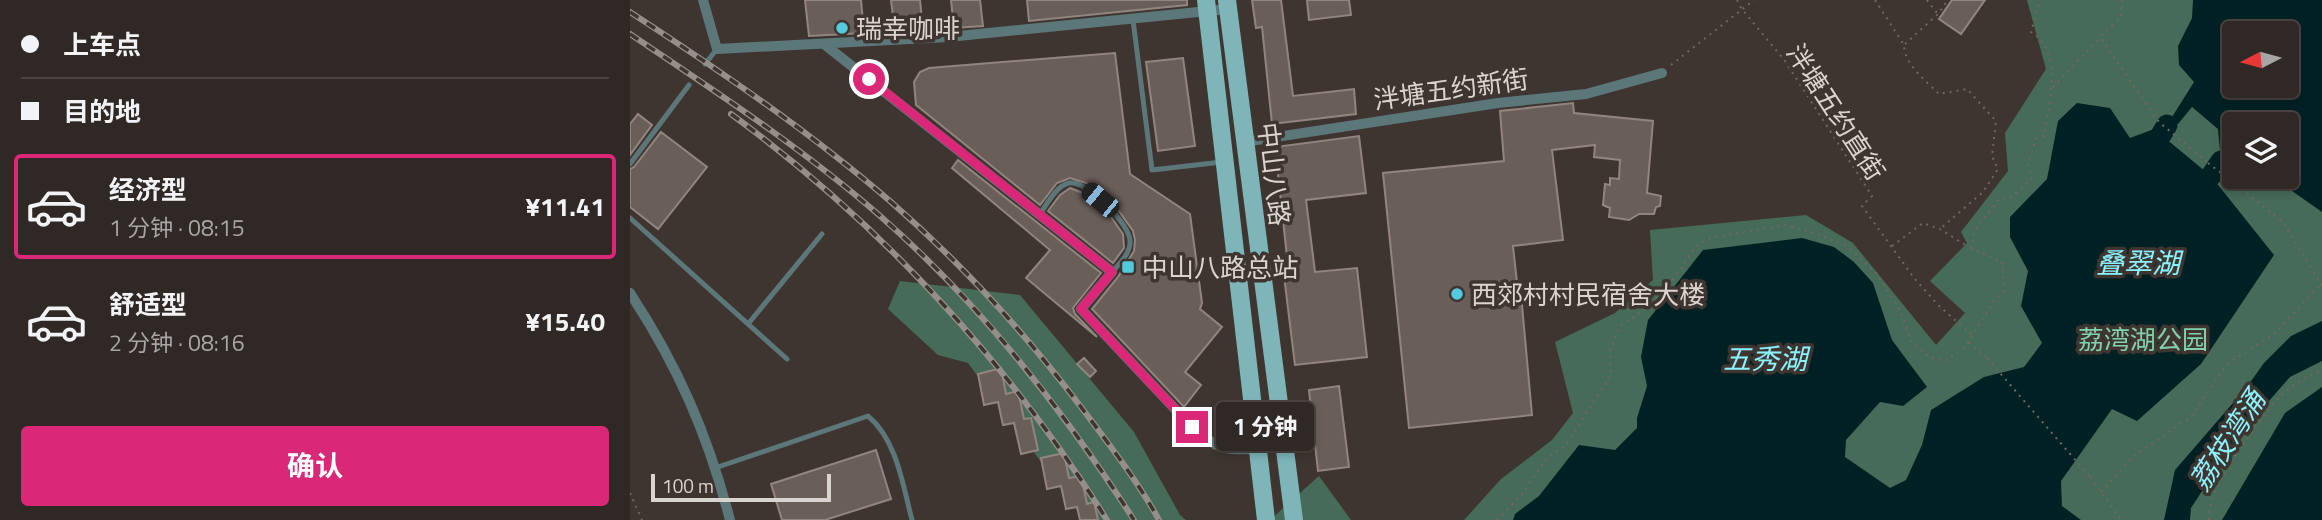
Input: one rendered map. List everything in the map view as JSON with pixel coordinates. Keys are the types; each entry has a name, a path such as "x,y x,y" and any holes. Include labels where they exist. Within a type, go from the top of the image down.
{"main road":[{"name":"中山八路","path":"1207,5 1266,520"},
{"name":"中山八路","path":"1227,5 1294,520"}],"street":[{"path":"703,0 717,49 948,37 1133,18 1207,5 1227,5"},
{"path":"824,44 1112,272 1081,309 1211,444 1226,450 1257,449"},
{"name":"泮塘五约新街","path":"1244,142 1498,103 1586,94 1662,73"},
{"path":"630,293 672,362 703,433 730,520"}],"lane":[{"path":"1133,18 1152,170 1225,161"},
{"path":"705,64 717,49"},
{"path":"630,164 689,85"},
{"path":"1040,214 1055,193 1065,185 1081,185 1120,217 1130,237 1127,254 1112,272"},
{"path":"630,218 787,359"},
{"path":"748,324 822,234"},
{"path":"715,468 868,416 876,422 892,450 912,520"}],"path":[{"name":"泮塘五约直街","path":"1737,0 1785,61 1872,196 1862,206 1938,305 1973,335"},
{"path":"1662,73 1754,0"},
{"path":"1875,0 1904,45 1904,53 1920,75 1940,94 1967,89 1996,121 1992,156 1998,169 1983,191 1940,229"},
{"path":"1927,0 1938,14"},
{"path":"1904,45 1938,14 1948,0"},
{"path":"1972,249 1974,231 1999,199 2012,197 2032,178 2028,164 2035,139 2044,136 2052,88 2052,62 2042,39 2031,32 2040,0"},
{"path":"2052,88 2121,17 2122,0"},
{"path":"2100,37 2159,122 2283,222 2322,284 2274,334 2227,364 2191,417 2132,457 2101,492"},
{"path":"1497,520 1522,495 1547,458 1565,446 1611,375 1610,350 1620,326 1659,300 1696,246 1710,238 1785,225 1847,246 1876,273 1900,310 1910,341 1929,357 1945,361 1965,347 1994,300 2004,291 2003,262 1923,223 1891,247"},
{"path":"1968,341 1987,358 2090,477 2121,520"},
{"path":"2209,520 2209,507 2220,480 2275,401 2307,376 2322,370"},
{"path":"630,493 642,520"}],"green space":[{"name":"荔湾湖公园","path":"2027,0 2322,0 2322,520 1464,520 1501,479 1552,440 1573,413 1555,342 1615,313 1653,280 1650,230 1806,215 1853,243 1936,345 1965,313 1930,281 1967,243 1961,232 2008,171 2005,133 2046,69"},
{"path":"900,281 1020,295 1134,432 1180,515 1186,520 1084,520 968,363 938,355 888,309"},
{"path":"1319,476 1351,520 1270,520"}],"water":[{"path":"2193,0 2322,0 2322,212 2289,189 2299,189 2299,112 2222,112 2222,161 2218,129 2192,107 2178,124 2167,125 2194,82 2179,65 2178,46 2192,18"},
{"name":"五秀湖","path":"2077,103 2110,108 2130,138 2154,129 2211,176 2274,255 2201,364 2137,421 2112,409 2061,481 2062,506 2081,520 1513,520 1515,514 1539,496 1579,445 1615,450 1637,428 1637,418 1647,386 1641,357 1648,320 1703,250 1802,238 1834,247 1854,262 1873,283 1892,340 1927,387 1903,406 1880,402 1846,440 1845,457 1890,488 1906,480 1922,445 1931,410 1984,377 2024,367 2042,343 2021,306 2028,271 2010,237 2010,217 2047,179 2058,121"},
{"name":"荔枝湾涌","path":"2322,321 2322,361 2290,377 2261,410 2191,508 2190,520 2164,520 2175,470 2246,388 2264,363 2291,336"},
{"path":"2322,387 2322,520 2222,520 2285,413"}],"building":[{"path":"805,0 861,0 864,33 809,36"},
{"path":"891,0 920,0 923,30 895,32"},
{"path":"951,0 980,0 983,26 954,28"},
{"path":"1027,0 1187,0 1187,5 1029,21"},
{"path":"1252,0 1281,0 1293,96 1354,89 1356,114 1272,124 1262,27 1256,28"},
{"path":"1307,0 1349,0 1351,15 1309,20"},
{"path":"1952,0 1985,0 1961,34 1939,19"},
{"path":"1115,53 1130,174 1190,214 1202,303 1200,309 1222,327 1185,372 1201,385 1184,407 1092,309 1118,277 1134,251 1133,231 1118,210 1089,184 1070,178 1057,183 1040,205 916,105 914,82 920,72 929,68"},
{"path":"1183,58 1195,146 1158,151 1146,62"},
{"name":"西郊村村民宿舍大楼","path":"1573,103 1574,113 1653,121 1647,193 1661,196 1660,206 1656,207 1654,214 1639,214 1629,220 1609,217 1610,208 1603,205 1605,184 1610,185 1610,178 1619,179 1620,160 1594,157 1595,145 1552,150 1563,240 1513,246 1517,283 1520,283 1532,415 1409,428 1383,173 1504,161 1500,111"},
{"path":"638,114 652,125 630,155 630,124"},
{"path":"661,132 707,167 658,229 630,207 630,169"},
{"path":"1359,136 1366,193 1306,200 1315,272 1357,268 1367,357 1295,365 1284,276 1289,275 1275,147"},
{"path":"958,160 1101,273 1073,308 1075,314 1097,337 1026,278 1050,250 952,168"},
{"path":"1070,188 1092,199 1111,217 1123,234 1124,248 1113,263 1048,211 1060,195"},
{"path":"1084,358 1096,371 1090,377 1077,364"},
{"path":"1001,368 1006,394 1018,391 1024,419 1031,418 1038,450 1021,454 1014,423 1003,425 998,402 984,405 978,374"},
{"path":"1339,386 1349,467 1318,471 1309,390"},
{"path":"876,450 891,499 825,520 782,520 771,484"},
{"path":"1064,453 1069,478 1081,476 1087,504 1094,502 1098,520 1080,520 1077,507 1066,509 1061,486 1047,489 1041,458"}],"waterway":[{"path":"2161,135 2167,125"},
{"path":"2211,176 2221,161"}],"railway":[{"path":"630,12 796,126 891,202 942,249 1015,326 1060,379 1122,462 1159,520"},
{"path":"630,34 789,143 850,190 916,249 1017,358 1078,437 1134,520"},
{"path":"731,114 839,202 890,249 938,299 1028,406 1107,520"}],"place":[{"name":"瑞幸咖啡","path":"842,28"},
{"name":"中山八路总站","path":"1128,267"},
{"name":"西郊村村民宿舍大楼","path":"1457,294"}],"route":[{"path":"869,79 1112,272 1081,309 1192,427"}],"water label":[{"name":"叠翠湖","path":"2138,262"}]}
